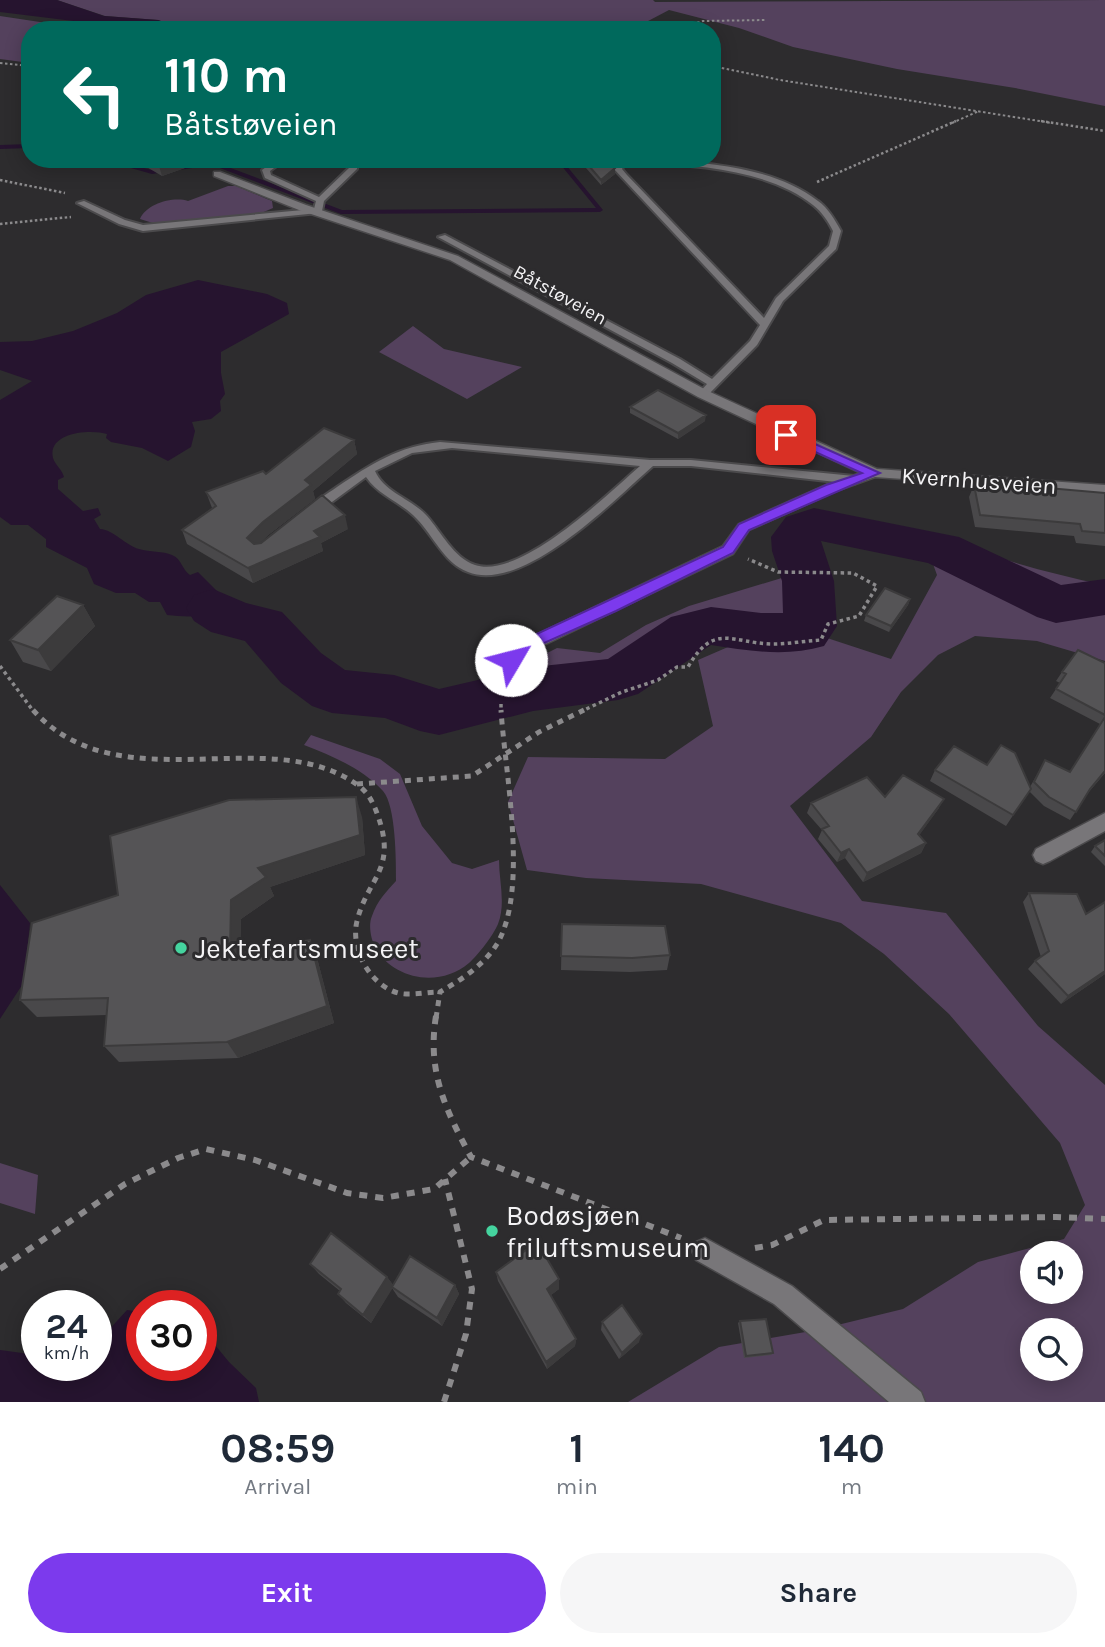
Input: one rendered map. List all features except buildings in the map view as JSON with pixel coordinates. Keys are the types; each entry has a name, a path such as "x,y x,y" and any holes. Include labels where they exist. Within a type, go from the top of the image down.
{"street":[{"name":"Båtstøveien","path":"217,174 303,208 319,205 454,258 703,394 874,473"},
{"name":"Kvernhusveien","path":"502,686 511,660 519,649 728,550 744,527 831,488 874,473 1105,489"},
{"path":"1043,855 1105,821"},
{"path":"716,1257 783,1295 911,1402"}],"lane":[{"path":"269,168 266,170 268,176 319,205"},
{"path":"81,203 132,226 143,228 319,205 352,168"},
{"path":"619,168 765,325"},
{"path":"703,394 754,343 779,300 833,247 837,231 826,212 798,191 774,181 716,168"},
{"path":"442,237 713,384"},
{"path":"301,519 369,470 402,451 425,446 650,463 691,463 854,480"},
{"path":"369,470 372,480 419,514 454,558 473,570 490,573 514,567 550,547 650,463"}],"path":[{"path":"721,21 766,20"},
{"path":"0,63 21,65"},
{"path":"721,68 780,80 1105,131"},
{"path":"798,191 979,111"},
{"path":"0,180 76,195 88,200 81,203"},
{"path":"0,224 49,221 96,210"},
{"path":"357,784 471,776 538,732 622,692 664,677 677,667 688,667 695,655 710,640 724,635 771,644 821,640 828,624 859,616 877,586 853,573 778,572 728,550"},
{"path":"0,666 23,699 46,724 75,742 119,755 151,758 300,760 331,769 357,784 374,805 381,826 384,854 383,865 357,921 355,933 358,948 374,976 396,993 440,992 470,974 497,942 506,919 513,872 501,708"},
{"path":"440,992 434,1027 433,1062 449,1116 471,1157 677,1236 716,1257 772,1245 824,1220 1056,1217 1105,1219"},
{"path":"0,1269 125,1184 178,1158 206,1149 255,1160 347,1193 383,1198 434,1189 471,1157"},
{"path":"444,1180 472,1289 466,1334 444,1402"}],"shaded area":[{"path":"0,0 57,0 104,16 161,21 74,21 0,12"},
{"path":"57,0 1105,0 1105,106 897,69 793,47 721,23 721,21 669,10 648,21 161,21 105,16"},
{"path":"0,16 33,21 21,21 21,62 0,59"},
{"path":"228,186 236,186 272,201 273,208 259,214 156,224 140,219 148,209 161,202 188,201"},
{"path":"198,280 267,294 287,303 289,314 221,352 225,394 220,401 221,411 211,419 192,422 195,431 191,447 168,461 142,448 111,442 106,438 107,434 91,432 63,438 53,449 53,458 64,477 58,480 58,489 83,511 98,508 101,515 94,519 100,529 139,549 172,555 187,573 190,575 198,572 220,594 217,603 207,613 167,615 160,602 149,602 135,593 116,593 94,584 87,568 46,547 46,539 28,525 11,525 0,517 0,400 32,381 0,370 0,342 32,341 73,331 117,313 146,295"},
{"path":"413,326 444,349 522,367 467,399 379,352"},
{"path":"921,531 1012,562 1105,585 1105,661 1037,641 975,636 938,655 901,692 871,737 790,806 862,901 946,913 1038,1026 1105,1085 1105,1402 628,1402 719,1347 817,1330 903,1309 978,1262 1020,1251 1020,1304 1083,1304 1083,1241 1057,1241 1064,1239 1085,1205 1060,1143 949,1014 884,954 841,923 701,884 586,878 527,870 508,802 528,757 665,759 713,726 698,660 728,647 787,649 821,636 891,659 937,575"},
{"path":"802,576 807,623 803,628 773,629 717,620 680,631 635,654 615,676 512,688 516,669 557,648 600,653 646,625 689,606 785,577"},
{"path":"311,735 380,759 400,774 422,826 452,863 472,869 499,860 502,900 498,924 477,955 457,971 445,976 418,977 393,967 375,947 370,932 371,920 379,901 396,881 391,809 383,791 366,776 336,758 304,745"},
{"path":"0,885 30,923 24,982 0,1019"},
{"path":"0,1163 38,1175 35,1214 0,1203"},
{"path":"126,1311 126,1381 217,1381 217,1347 256,1388 259,1402 0,1402 0,1350 21,1353 21,1381 112,1381 112,1326"}],"waterway":[{"path":"0,147 21,146"},
{"path":"136,168 152,172 179,168"},
{"path":"225,168 341,212 600,210 565,168"},
{"path":"213,608 230,618 263,626 301,668 332,691 394,697 420,709 439,712 533,689 618,679 637,669 690,631 711,626 761,633 805,632 810,626 808,581 797,551 796,537 803,528 814,524 941,549 1056,604 1105,597"}],"place":[{"name":"Jektefartsmuseet","path":"181,948"},
{"name":"Bodøsjøen friluftsmuseum","path":"492,1231"}],"route":[{"path":"511,660 519,649 536,640 611,608 728,550 744,527 831,488 874,473 786,435"}]}
